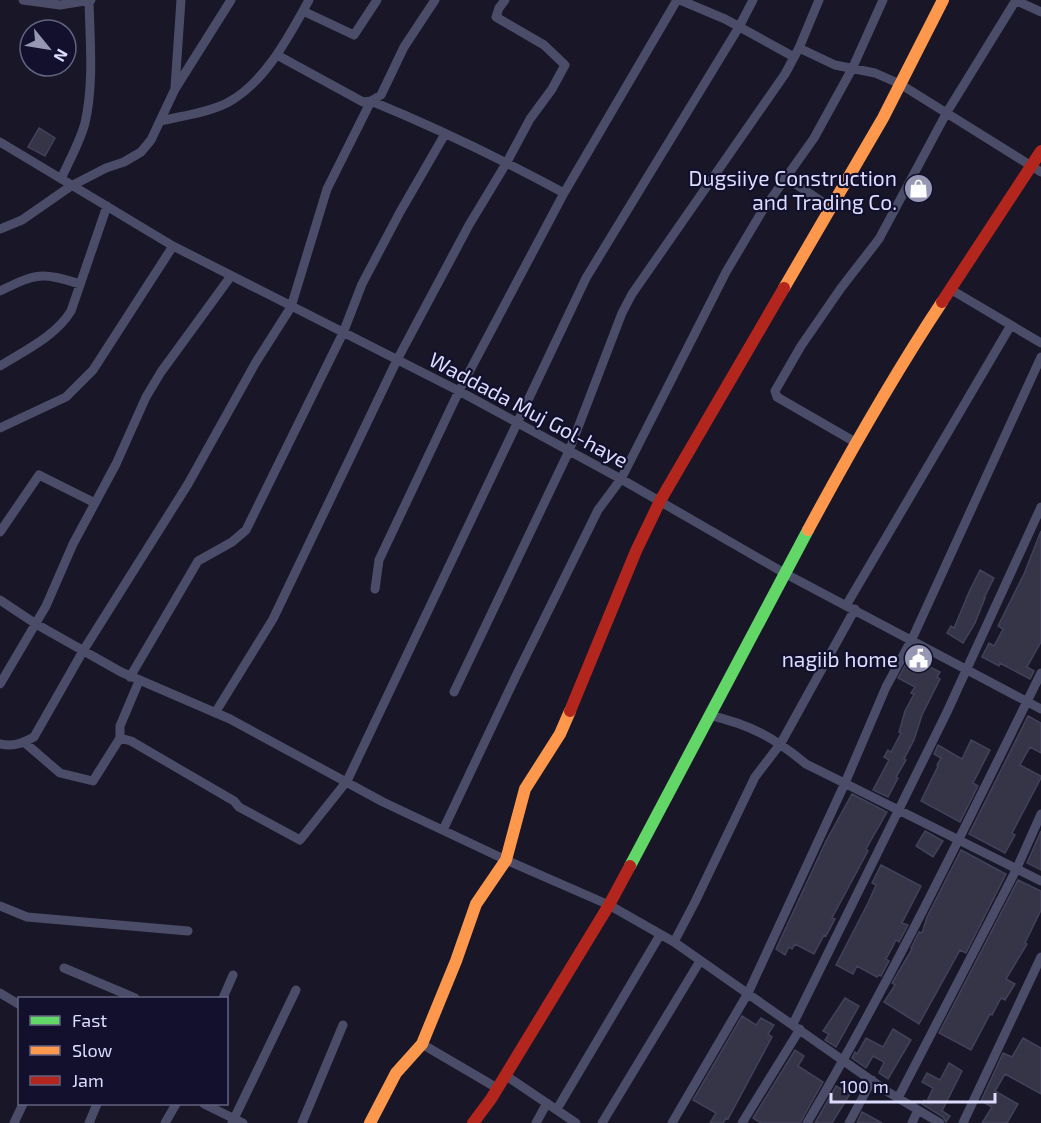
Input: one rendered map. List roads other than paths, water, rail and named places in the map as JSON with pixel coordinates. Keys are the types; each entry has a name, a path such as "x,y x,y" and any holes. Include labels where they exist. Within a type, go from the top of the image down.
{"street":[{"path":"23,0 60,5 90,1 88,106 84,125 61,179"},
{"path":"175,89 181,0"},
{"path":"0,229 22,219 71,186 141,152 151,140 175,89 231,0"},
{"path":"160,121 226,103 247,89 277,55 309,0"},
{"path":"303,11 354,35 377,0"},
{"path":"277,55 363,102 371,101 381,95 404,47 435,0"},
{"path":"215,713 273,619 397,360 469,225 507,162 530,118 552,89 565,65 544,45 496,17 505,0"},
{"path":"375,589 379,560 459,391 564,193 678,0 797,52 835,65 875,73 900,84 1036,169"},
{"path":"120,738 131,741 234,801 239,807 300,840 347,781 586,278 739,27 753,0"},
{"path":"454,692 570,452 622,313 632,294 785,74 819,0"},
{"path":"443,830 598,510 621,479 726,272 761,213 814,138 852,69 883,0"},
{"path":"370,1123 396,1073 422,1044 456,962 476,904 506,860 525,789 560,734 636,551 660,501 883,118 943,0"},
{"path":"855,442 777,397 775,391 777,384 821,317 879,239 947,112 1015,0 1041,12"},
{"path":"371,101 421,121 507,162 564,193"},
{"path":"0,744 9,746 34,737 83,651 188,484 256,362 291,307 327,189 371,101"},
{"path":"24,742 60,773 93,781 120,738 120,726 135,679 198,561 232,542 246,530 343,333 362,284 445,134"},
{"name":"Waddada Muj Gol-haye","path":"1,146 173,246 459,391 621,479 786,574 1041,709"},
{"path":"473,1123 497,1088 609,905 855,442 950,289 1036,169 1041,151"},
{"path":"785,177 830,207"},
{"path":"0,366 46,338 66,319 107,206"},
{"path":"0,428 66,396 93,370 173,246"},
{"path":"0,291 33,276 50,275 80,284"},
{"path":"0,684 46,606 73,544 116,464 146,397 161,372 231,276"},
{"path":"950,289 1041,344"},
{"path":"674,942 755,777 781,743 851,607 1011,325"},
{"path":"672,1123 748,993 846,783 886,687 912,639 1041,357"},
{"path":"0,532 39,475 95,503"},
{"path":"742,1123 796,1027 947,712 1041,507"},
{"path":"0,600 36,624 135,679 230,719 383,802 609,905 674,942 898,1098 940,1123"},
{"path":"807,1123 844,1060 960,841 1041,673"},
{"path":"709,715 740,722 781,743 806,764 1041,881"},
{"path":"898,1098 1016,870 1041,814"},
{"path":"0,906 27,917 188,931"},
{"path":"557,1109 660,935"},
{"path":"963,1123 1041,957"},
{"path":"602,1123 700,961"},
{"path":"64,968 130,997"},
{"path":"224,997 233,975"},
{"path":"233,1121 297,990"},
{"path":"0,993 18,1004"},
{"path":"302,1123 343,1025"},
{"path":"422,1044 497,1088"},
{"path":"505,1075 576,1123"},
{"path":"849,1123 872,1080"},
{"path":"536,1123 547,1103"},
{"path":"14,1123 23,1105"},
{"path":"89,1123 97,1105"},
{"path":"165,1123 175,1105"},
{"path":"206,1105 233,1121 243,1123"},
{"path":"912,1123 918,1110"}],"place":[{"name":"Dugsiiye Construction and Trading Co.","path":"918,189"},
{"name":"nagiib home","path":"919,658"}]}
